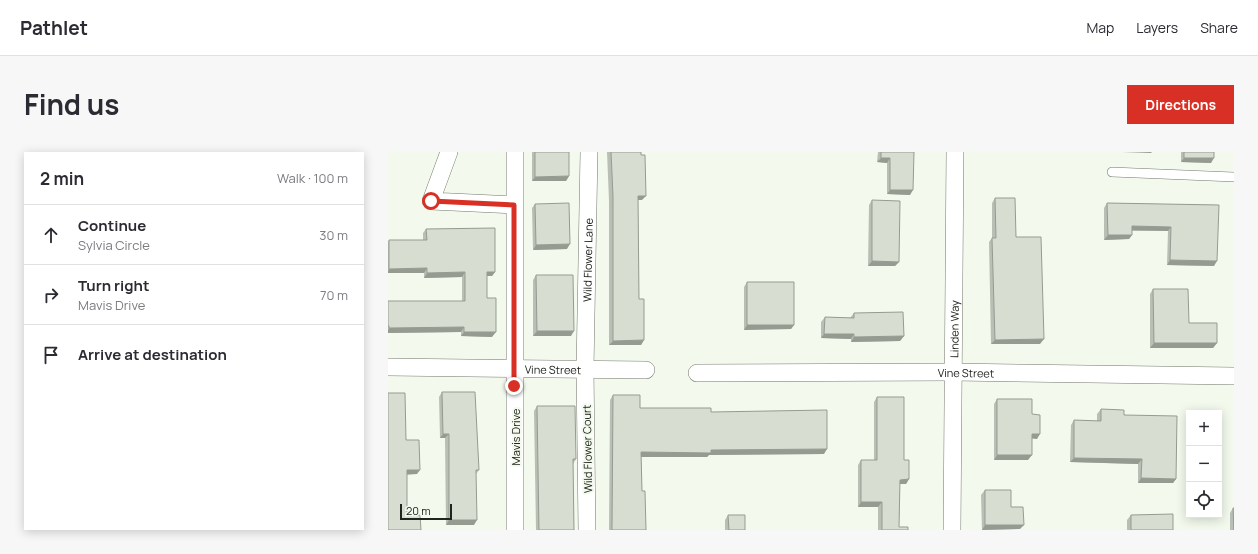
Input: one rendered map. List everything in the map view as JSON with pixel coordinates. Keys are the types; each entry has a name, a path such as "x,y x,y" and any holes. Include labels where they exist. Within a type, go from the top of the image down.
{"street":[{"path":"449,152 431,201 514,205"},
{"name":"Mavis Drive","path":"514,152 515,530"},
{"name":"Wild Flower Lane","path":"585,369 589,152"},
{"name":"Linden Way","path":"952,530 955,152"},
{"name":"Vine Street","path":"388,366 646,370"},
{"name":"Wild Flower Court","path":"585,369 588,530"},
{"name":"Vine Street","path":"697,373 954,372 1234,376"}],"lane":[{"path":"1112,172 1234,177"}],"building":[{"path":"535,152 569,152 569,176 535,177"},
{"path":"611,152 641,152 641,155 645,155 646,196 638,196 639,299 644,299 644,340 613,341 613,196"},
{"path":"881,152 914,152 913,190 890,190 890,158 881,158"},
{"path":"1184,152 1214,152 1214,158 1184,158"},
{"path":"995,198 1015,198 1016,237 1041,237 1044,339 995,340 992,238 996,238"},
{"path":"872,200 900,201 899,262 872,261"},
{"path":"569,203 570,244 536,245 535,204"},
{"path":"1107,203 1219,205 1217,261 1170,260 1171,227 1132,226 1132,235 1108,235"},
{"path":"495,228 495,272 487,272 487,298 496,298 496,332 464,332 464,327 389,328 388,301 465,301 465,272 427,273 427,268 389,269 389,240 427,240 426,229"},
{"path":"536,275 573,275 574,331 537,331"},
{"path":"747,282 794,282 794,325 747,325"},
{"path":"1153,289 1188,289 1189,323 1217,323 1217,343 1154,343"},
{"path":"903,312 904,336 854,337 854,334 824,334 825,317 854,318 854,313"},
{"path":"442,392 475,392 479,470 476,470 477,520 449,520 449,434 443,434"},
{"path":"388,393 405,393 406,440 419,440 420,470 407,470 407,516 420,515 421,530 388,530"},
{"path":"613,395 640,395 640,408 711,408 711,412 827,410 827,449 711,450 711,453 641,452 642,491 645,491 646,530 612,530"},
{"path":"877,397 904,397 904,460 909,460 909,479 900,480 899,527 908,527 908,530 882,530 882,502 861,502 861,460 877,460"},
{"path":"997,399 1032,399 1032,414 1040,415 1040,434 1032,434 1032,455 997,455"},
{"path":"537,406 575,406 576,459 573,459 574,530 539,530"},
{"path":"1101,409 1124,410 1124,415 1177,416 1176,479 1141,478 1142,459 1074,458 1074,420 1101,421"},
{"path":"985,490 1011,490 1011,507 1023,507 1024,525 985,525"},
{"path":"1233,508 1234,508 1234,530"},
{"path":"1173,514 1173,530 1131,530 1131,515"},
{"path":"728,515 745,515 745,530 729,530"}],"route":[{"path":"431,201 514,205 514,386"}]}
